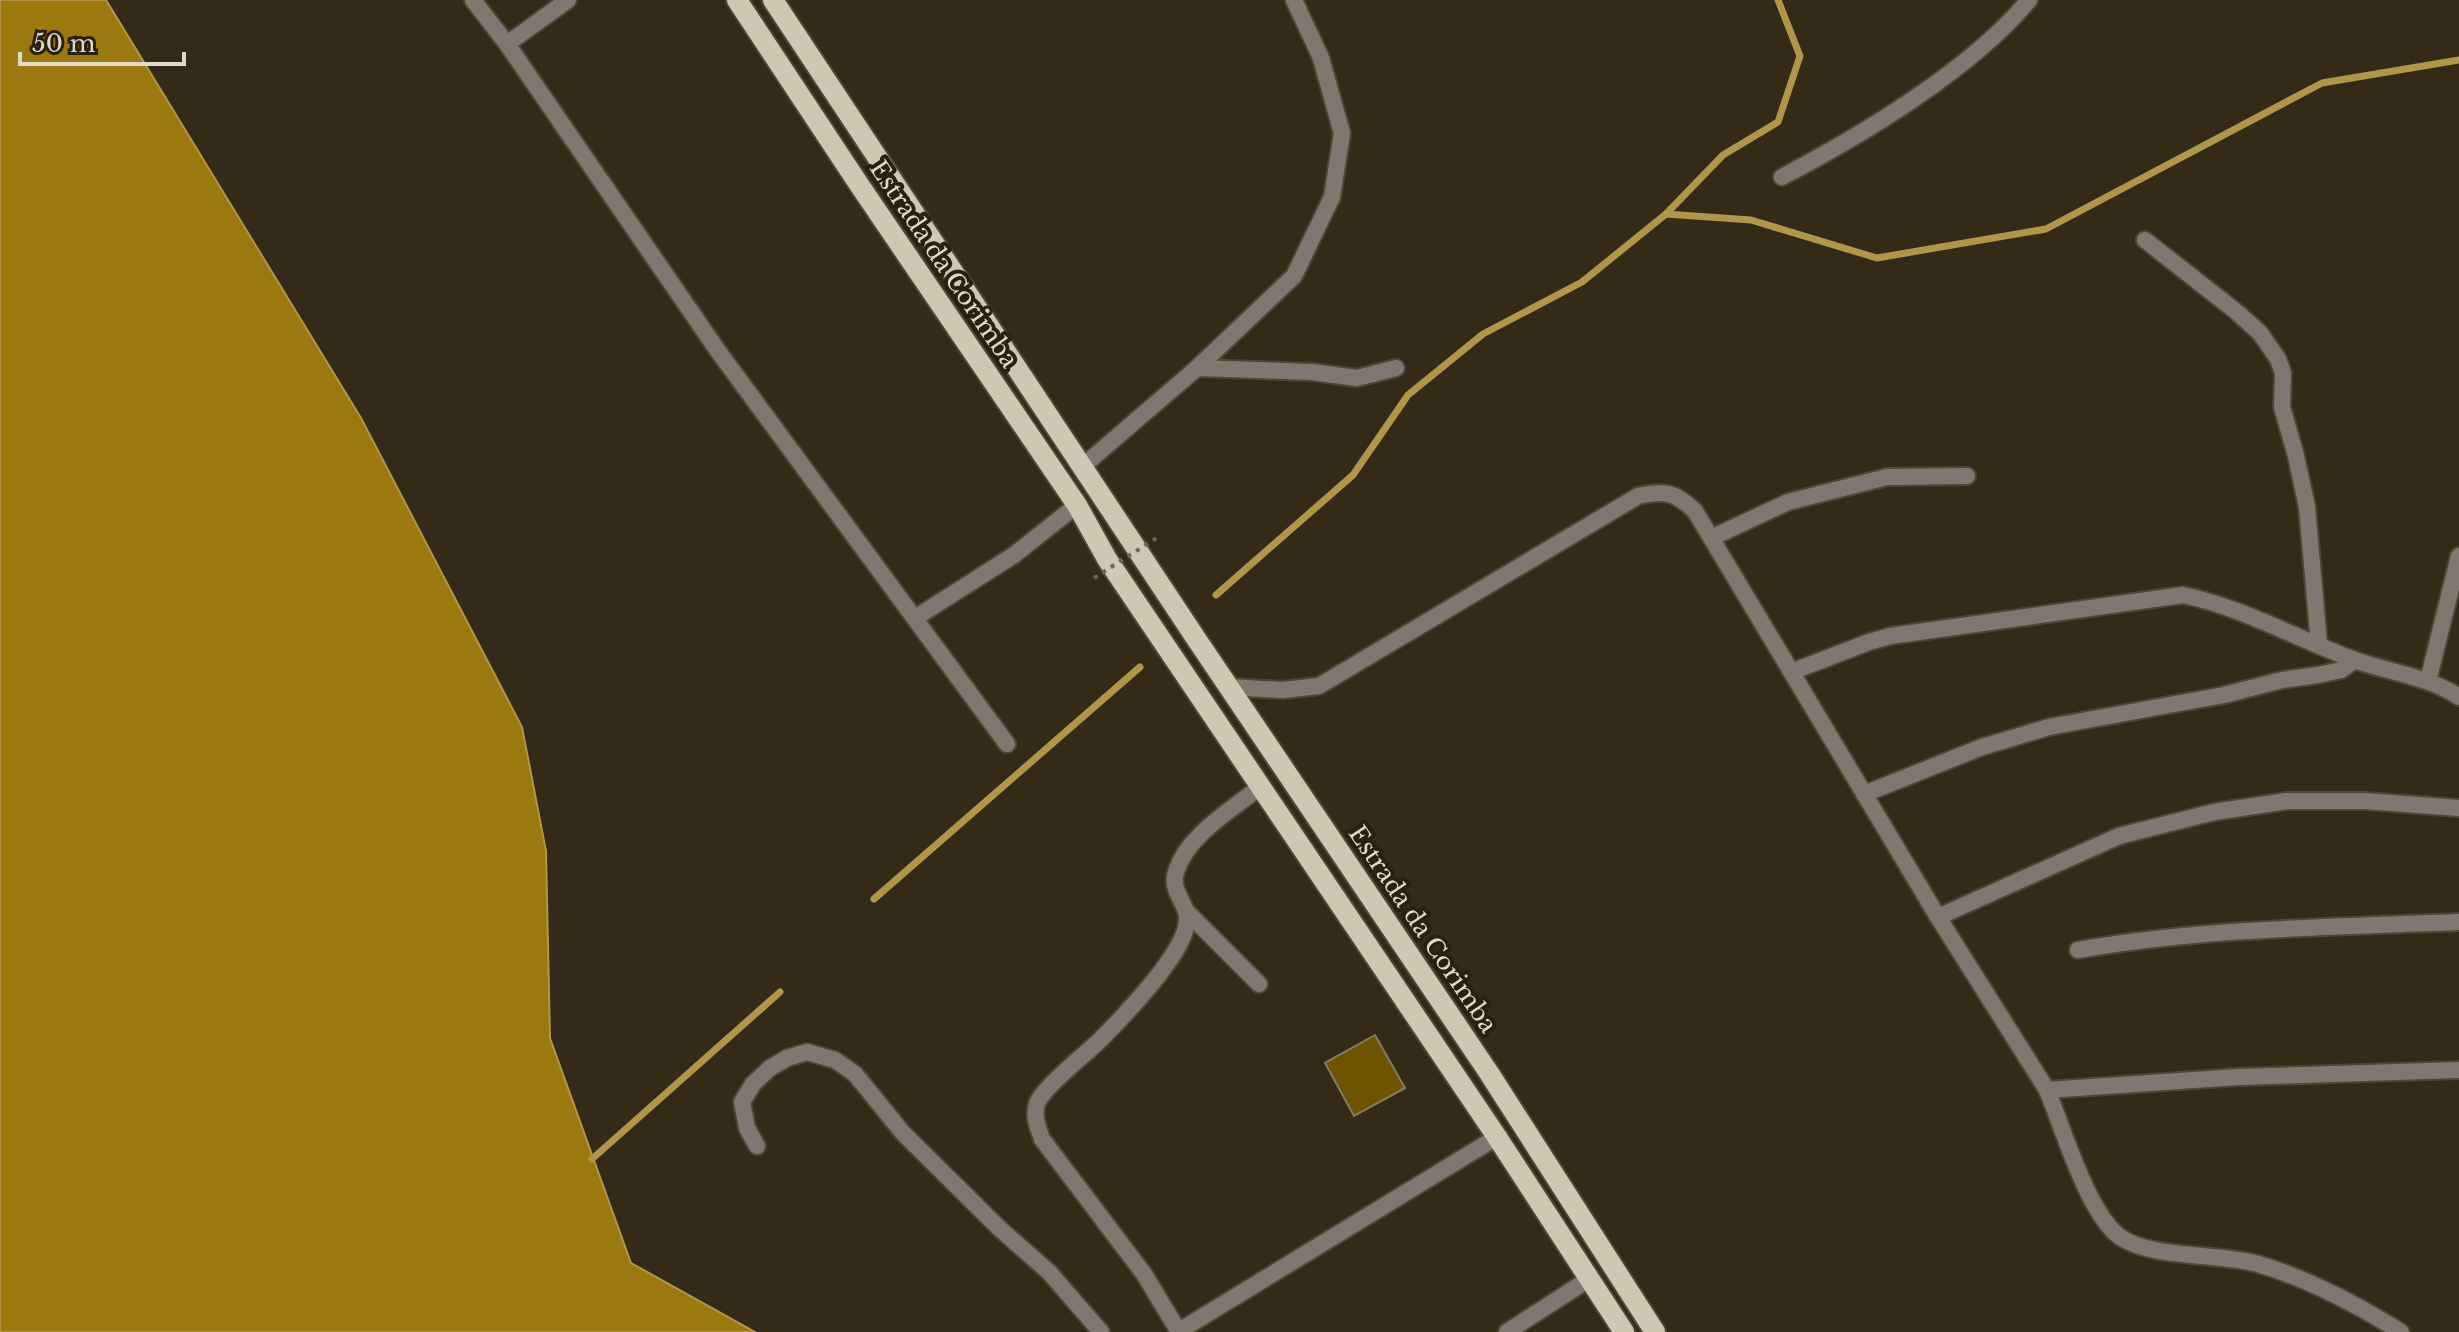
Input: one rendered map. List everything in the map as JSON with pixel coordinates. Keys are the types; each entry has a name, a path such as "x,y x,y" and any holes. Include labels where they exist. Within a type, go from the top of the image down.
{"main road":[{"name":"Estrada da Corimba","path":"737,0 868,199 1077,505 1113,567 1497,1137 1624,1332"},
{"name":"Estrada da Corimba","path":"773,0 1489,1073 1655,1332"}],"street":[{"path":"473,0 507,44 718,351 1007,744"},
{"path":"507,44 568,0"},
{"path":"1083,466 1197,368 1294,276 1332,197 1342,133 1321,58 1294,0"},
{"path":"1782,177 1878,122 1952,71 2010,23 2029,0"},
{"path":"2145,240 2238,313 2260,333 2278,359 2283,373 2282,407 2307,507 2319,644"},
{"path":"1197,368 1312,372 1357,378 1396,368"},
{"path":"1711,538 1788,502 1887,477 1967,476"},
{"path":"1229,687 1283,690 1319,686 1638,496 1660,491 1681,498 1695,511 1938,917 2047,1090 2086,1187 2107,1224 2121,1237 2136,1244 2182,1254 2255,1263 2348,1299 2401,1332"},
{"path":"915,618 1014,555 1077,505"},
{"path":"2428,681 2459,556"},
{"path":"1791,672 1890,636 2183,595 2226,606 2355,660 2428,681 2459,697"},
{"path":"1864,794 1982,747 2049,727 2341,670 2355,660"},
{"path":"1259,984 1186,911 1175,885 1176,871 1188,850 1204,832 1261,786"},
{"path":"1938,917 2119,836 2214,812 2287,801 2365,801 2459,808"},
{"path":"1186,911 1187,925 1176,950 1161,971 1102,1038 1037,1101 1034,1119 1042,1139 1144,1274 1179,1331 1497,1137"},
{"path":"2078,950 2158,937 2459,922"},
{"path":"757,1146 747,1128 742,1102 753,1084 770,1068 787,1058 807,1052 835,1060 855,1074 903,1133 999,1228 1049,1272 1101,1332"},
{"path":"2047,1090 2238,1077 2459,1070"},
{"path":"1507,1332 1589,1279"}],"path":[{"path":"1094,578 1158,537"}],"shaded area":[{"path":"0,0 106,0 361,418 522,727 546,851 550,1038 631,1263 755,1332 0,1332"}],"building":[{"path":"1375,1035 1405,1088 1354,1116 1325,1063"}],"waterway":[{"path":"1666,214 1723,155 1778,122 1800,56 1778,0"},
{"path":"1216,595 1353,475 1408,395 1483,334 1582,282 1666,214 1751,220 1877,258 2046,229 2322,83 2459,60"},
{"path":"874,899 1140,667"},
{"path":"592,1159 780,992"}]}
